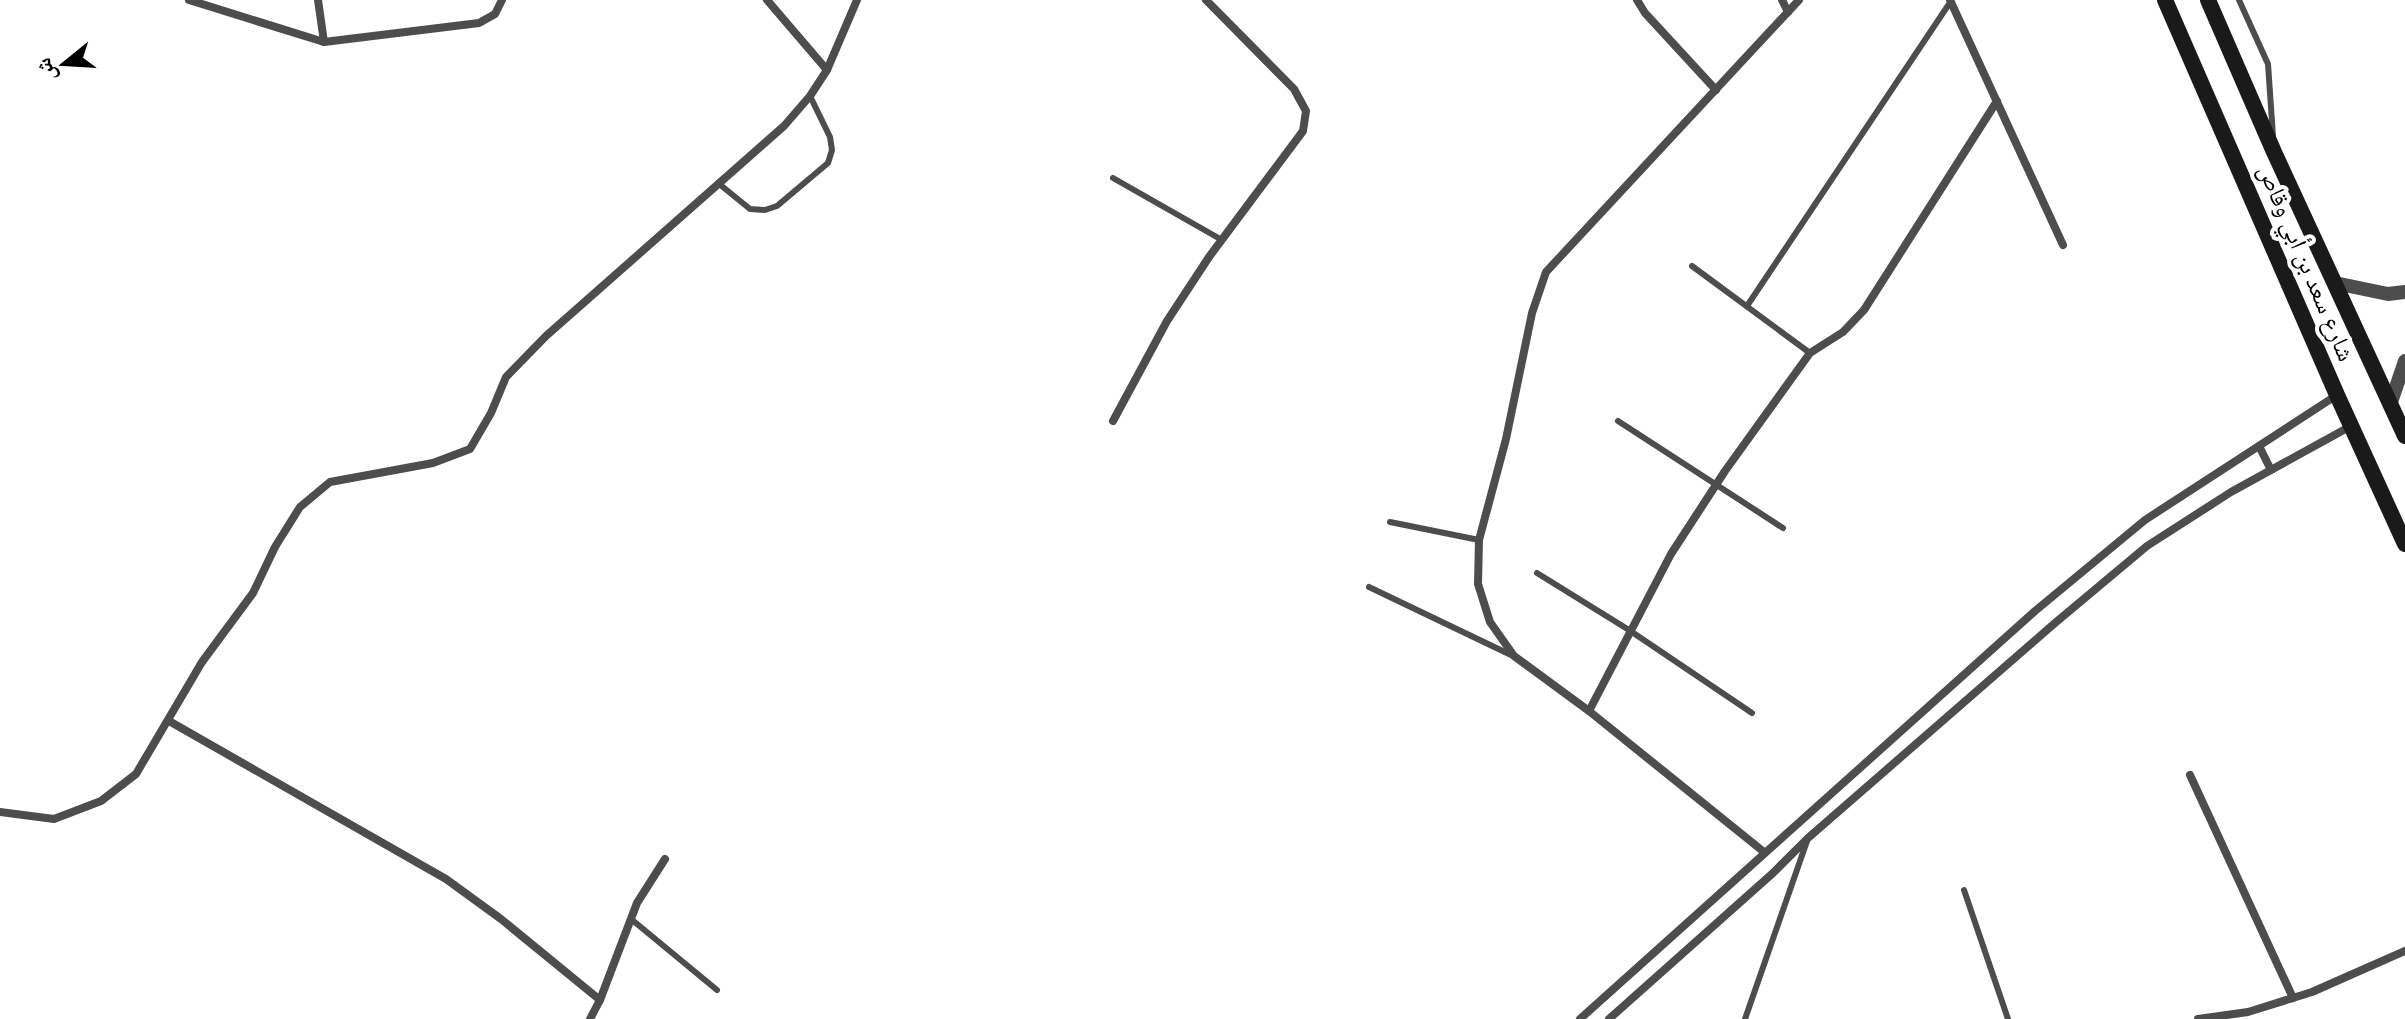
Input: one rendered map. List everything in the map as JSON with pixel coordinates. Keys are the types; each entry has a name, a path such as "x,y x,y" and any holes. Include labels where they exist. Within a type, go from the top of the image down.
{"main road":[{"name":"شارع سعد بن أبي وقاص","path":"2165,0 2405,544"},
{"name":"شارع سعد بن أبي وقاص","path":"2208,0 2274,152 2405,436"}],"street":[{"path":"189,0 324,42 479,23 495,14 502,0"},
{"path":"318,0 324,42"},
{"path":"767,0 827,70"},
{"path":"0,812 54,819 101,801 136,774 202,662 253,593 275,547 300,507 330,482 433,463 470,449 491,413 506,377 546,336 784,126 810,96 827,70 857,0"},
{"path":"1113,421 1167,321 1222,240 1303,131 1306,111 1294,89 1206,0"},
{"path":"1637,0 1645,13 1716,90"},
{"path":"1782,0 1788,12"},
{"path":"1764,852 1589,711 1514,656 1490,622 1478,584 1479,540 1506,439 1532,313 1546,272 1799,0"},
{"path":"1950,1 2063,245"},
{"path":"1589,711 1671,554 1716,485 1810,353 1843,332 1864,310 1997,101"},
{"path":"2335,283 2388,294 2405,292"},
{"path":"2390,405 2405,361"},
{"path":"1580,1019 2035,611 2133,530 2337,395"},
{"path":"1609,1019 1808,838 2147,546 2231,492 2351,426"},
{"path":"2259,446 2271,470"},
{"path":"169,721 446,879 501,919 600,1000"},
{"path":"2190,775 2293,998"},
{"path":"590,1019 637,903 665,859"},
{"path":"2198,1019 2248,1012 2312,992 2405,951"}],"lane":[{"path":"2239,0 2268,64 2274,152"},
{"path":"1747,306 1950,1"},
{"path":"718,183 750,209 765,210 777,206 828,163 832,150 830,137 810,96"},
{"path":"1113,178 1222,240"},
{"path":"1692,266 1810,353"},
{"path":"1618,421 1783,528"},
{"path":"1390,522 1479,540"},
{"path":"1537,573 1629,630 1752,713"},
{"path":"1369,587 1514,656"},
{"path":"1745,1019 1808,838"},
{"path":"1964,890 2008,1019"},
{"path":"631,919 717,990"}]}
